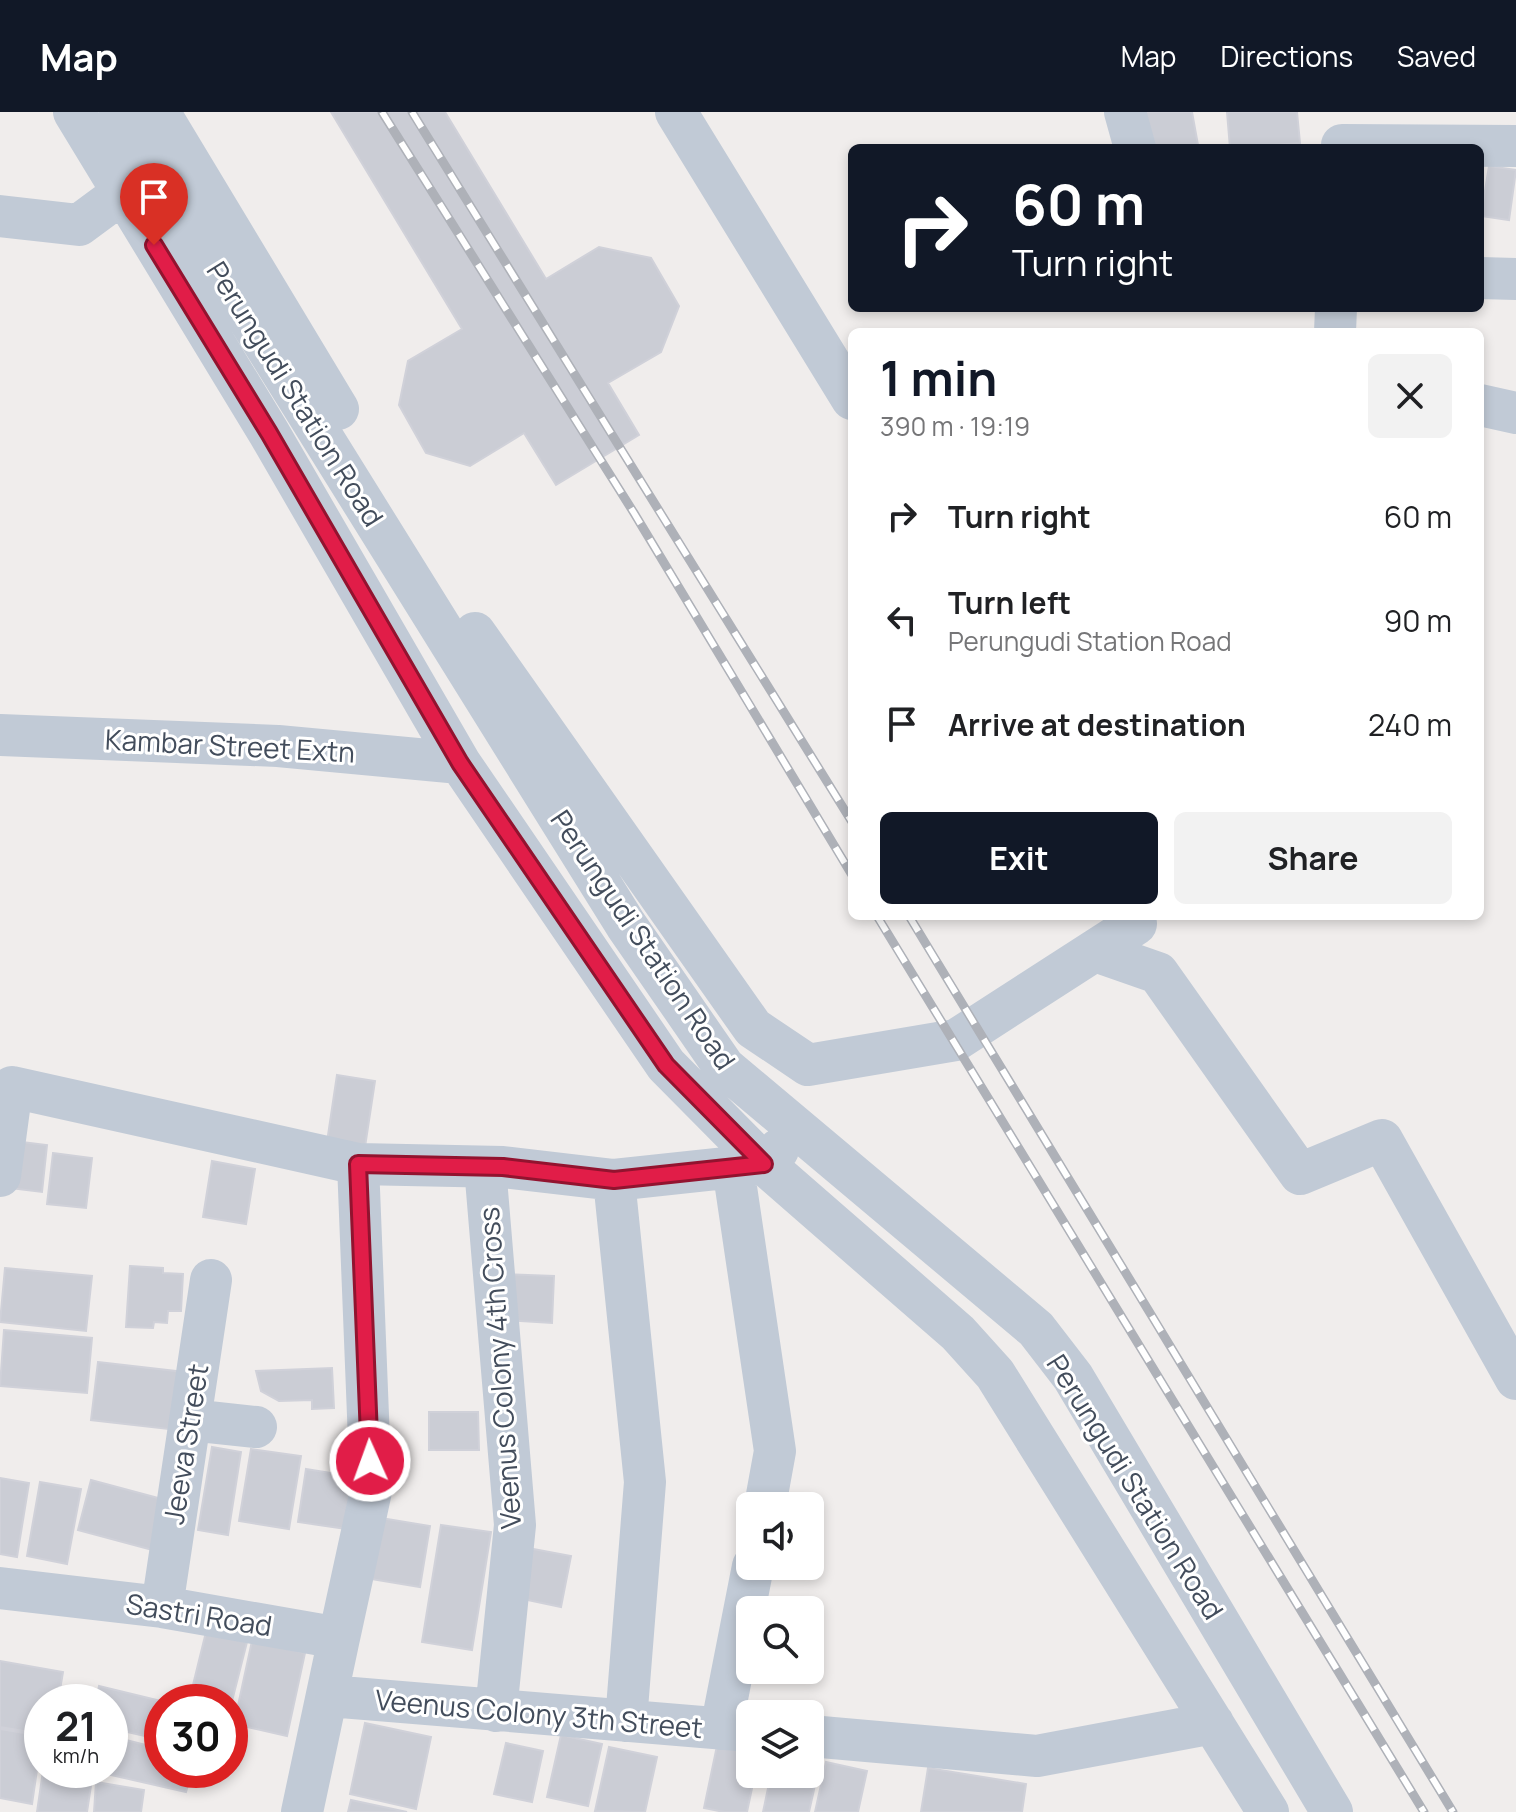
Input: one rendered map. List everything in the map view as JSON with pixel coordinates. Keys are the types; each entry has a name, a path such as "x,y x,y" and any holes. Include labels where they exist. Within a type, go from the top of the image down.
{"street":[{"name":"Perungudi Station Road","path":"74,112 269,433 460,763 666,1065 748,1165 958,1333 995,1374 1268,1812"},
{"name":"Perungudi Station Road","path":"120,112 626,925 724,1067 1036,1329 1073,1377 1332,1812"},
{"path":"159,112 463,616 753,1028 808,1065 956,1040 1136,924 1136,920"},
{"path":"676,112 848,392"},
{"path":"1125,112 1134,144"},
{"path":"1343,135 1516,146"},
{"path":"0,216 79,225 155,169"},
{"path":"1484,278 1516,279"},
{"path":"1484,406 1516,413"},
{"name":"Kambar Street Extn","path":"0,735 278,746 460,763"},
{"path":"1095,951 1158,973 1300,1174 1382,1140 1516,1379"},
{"path":"724,1067 753,1028"},
{"path":"0,1176 12,1087 358,1164 485,1167 614,1180 748,1165 798,1128"},
{"path":"302,1812 371,1491 358,1164"},
{"path":"748,1165 775,1451 768,1492"},
{"name":"Veenus Colony 4th Cross","path":"485,1167 515,1525 496,1711"},
{"path":"614,1180 645,1482 626,1721"},
{"name":"Jeeva Street","path":"162,1607 211,1280"},
{"path":"190,1420 256,1427"},
{"path":"739,1700 752,1580"},
{"name":"Sastri Road","path":"0,1588 162,1607 339,1638"},
{"name":"Veenus Colony 3th Street","path":"329,1696 736,1730"},
{"path":"824,1737 1037,1756 1213,1723"}],"building":[{"path":"331,112 445,112 546,279 599,247 651,258 679,306 661,352 608,383 639,435 556,485 524,433 470,466 426,453 399,405 408,361 462,329"},
{"path":"1135,112 1192,112 1198,144 1140,144"},
{"path":"1227,112 1297,112 1300,143 1230,144"},
{"path":"1489,166 1516,170 1509,220 1484,216"},
{"path":"337,1075 375,1081 365,1147 327,1142"},
{"path":"14,1141 47,1145 42,1192 9,1188"},
{"path":"53,1153 92,1158 86,1208 47,1204"},
{"path":"212,1161 255,1169 246,1224 203,1217"},
{"path":"130,1266 163,1268 163,1273 183,1274 181,1311 168,1311 167,1323 154,1322 153,1328 126,1327"},
{"path":"5,1268 92,1276 86,1331 0,1322"},
{"path":"504,1274 554,1276 552,1323 502,1320"},
{"path":"4,1330 92,1338 87,1393 0,1386"},
{"path":"98,1362 184,1372 177,1430 91,1420"},
{"path":"332,1368 334,1408 312,1409 312,1400 279,1401 261,1391 256,1371"},
{"path":"429,1412 478,1412 479,1450 429,1450"},
{"path":"212,1447 241,1452 228,1535 198,1530"},
{"path":"251,1449 301,1456 289,1529 239,1521"},
{"path":"306,1469 356,1477 347,1529 298,1522"},
{"path":"0,1478 29,1483 17,1557 0,1554"},
{"path":"91,1480 173,1502 160,1552 78,1530"},
{"path":"40,1482 81,1489 67,1564 27,1556"},
{"path":"381,1518 430,1526 420,1587 371,1579"},
{"path":"441,1525 491,1532 472,1650 422,1642"},
{"path":"528,1548 571,1556 561,1607 518,1598"},
{"path":"206,1632 247,1642 236,1684 193,1684"},
{"path":"252,1641 305,1653 287,1736 248,1727 248,1684 243,1684"},
{"path":"0,1661 63,1672 61,1684 24,1684 24,1731 0,1727"},
{"path":"128,1693 144,1697 144,1736 128,1732"},
{"path":"365,1723 431,1737 416,1809 350,1794"},
{"path":"0,1729 24,1733 24,1788 34,1788 32,1804 0,1798"},
{"path":"561,1735 602,1744 588,1806 547,1797"},
{"path":"128,1740 144,1744 144,1782 128,1779"},
{"path":"718,1741 736,1744 736,1788 752,1788 747,1812 704,1808"},
{"path":"506,1743 543,1751 532,1802 494,1794"},
{"path":"609,1747 657,1757 645,1812 595,1811"},
{"path":"826,1762 867,1771 858,1812 815,1812 820,1788 824,1788"},
{"path":"928,1768 1026,1784 1022,1812 921,1812"},
{"path":"41,1788 91,1788 87,1812 37,1812"},
{"path":"96,1788 144,1790 141,1812 94,1812"},
{"path":"768,1788 814,1788 809,1812 763,1812"},
{"path":"351,1800 407,1812 348,1812"}],"railway":[{"path":"382,112 634,513 848,868"},
{"path":"412,112 848,816"},
{"path":"879,920 1424,1812"},
{"path":"911,920 1453,1812"}],"route":[{"path":"154,245 269,433 460,763 666,1065 764,1164 614,1180 503,1167 358,1164 370,1461"}]}
